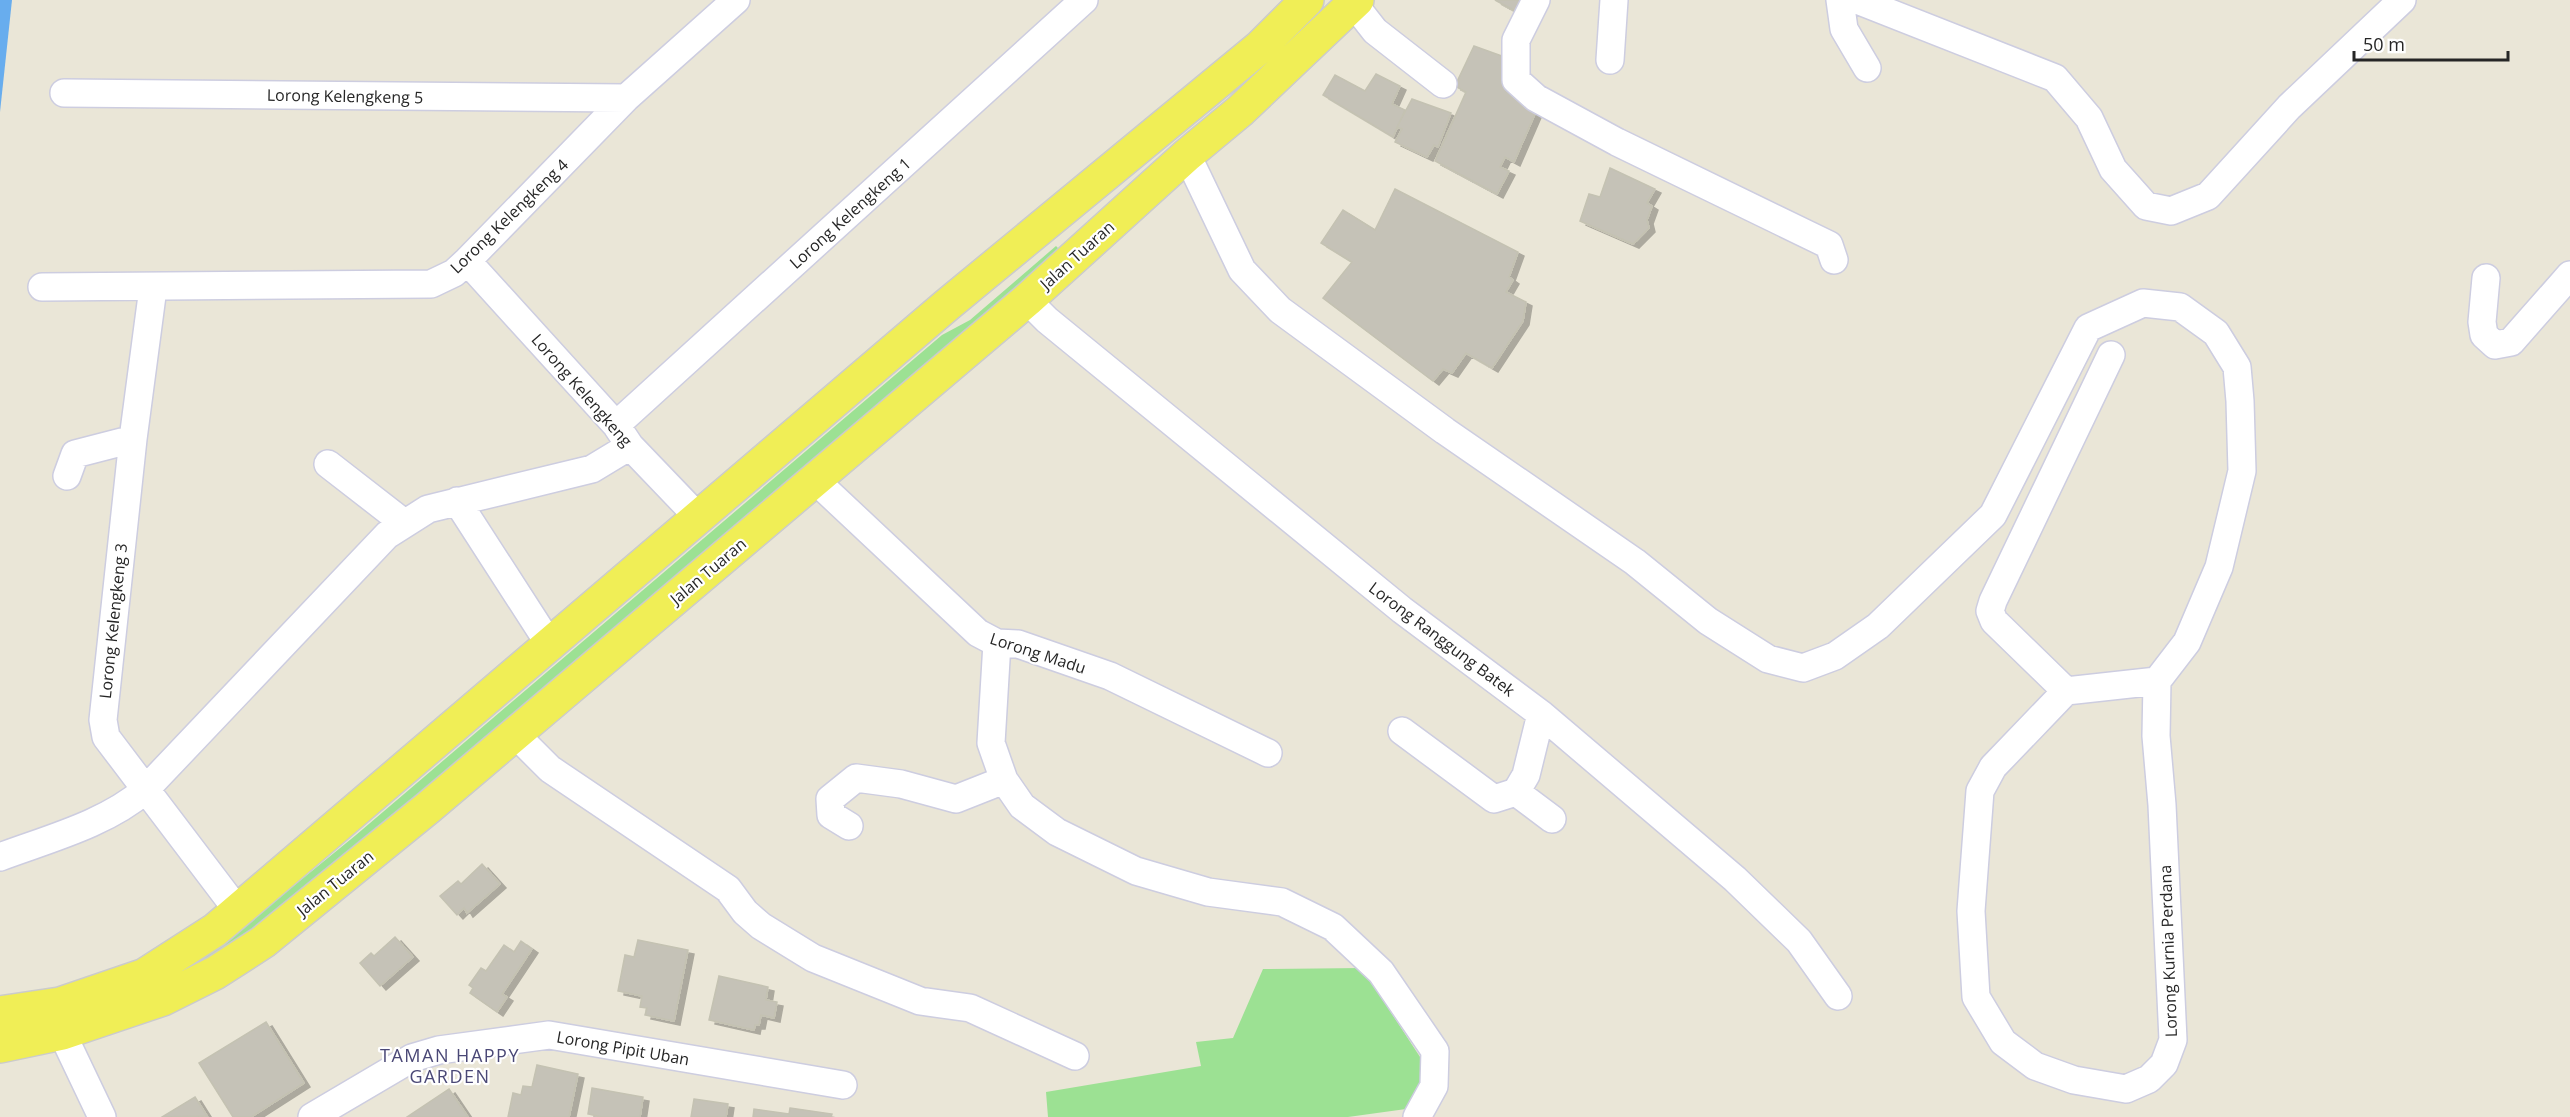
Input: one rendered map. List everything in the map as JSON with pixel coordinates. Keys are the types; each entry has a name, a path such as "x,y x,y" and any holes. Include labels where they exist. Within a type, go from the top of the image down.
{"main road":[{"path":"62,1033 68,1023 83,1010 145,975 215,930 238,911 947,305 1260,47 1307,0"},
{"name":"Jalan Tuaran","path":"0,1046 62,1033 163,999 215,974 263,942 515,734 1028,300 1187,155 1240,111 1355,2"},
{"path":"947,305 971,312 1056,243 1063,243 1070,248 1072,253 1067,266"},
{"path":"0,1013 60,1004 145,975"}],"street":[{"name":"Lorong Kelengkeng 4","path":"42,287 153,288 431,284 454,273 467,261 626,98 736,0"},
{"name":"Lorong Kelengkeng 1","path":"0,857 129,804 145,790 387,535 404,523 428,509 592,469 623,435 1084,0"},
{"path":"1536,0 1516,40 1516,80 1536,98 1617,142 1829,245 1834,260"},
{"path":"1610,60 1614,0"},
{"path":"1840,0 1844,29 1867,68"},
{"path":"1857,0 2055,78 2089,117 2113,169 2146,206 2170,211 2208,196 2289,107 2402,0"},
{"path":"1355,2 1375,31 1443,84"},
{"name":"Lorong Kelengkeng 5","path":"64,93 626,98"},
{"path":"1187,155 1242,270 1280,310 1445,431 1635,562 1708,621 1768,659 1803,668 1835,656 1878,626 1993,515 2088,328 2143,303 2180,307 2216,333 2237,367 2240,400 2242,471 2219,567 2187,642 2157,681 2066,692 1994,621 1990,611 2111,355"},
{"name":"Lorong Kelengkeng","path":"467,261 699,518"},
{"path":"2486,278 2482,322 2484,335 2495,345 2511,342 2570,275"},
{"name":"Lorong Kelengkeng 3","path":"153,288 133,439 103,720 106,737 238,911"},
{"name":"Lorong Ranggung Batek","path":"1028,300 1047,320 1402,610 1541,714 1735,879 1799,941 1838,996"},
{"path":"67,476 75,454 133,439"},
{"path":"328,464 404,523"},
{"name":"Lorong Madu","path":"815,480 978,633 997,643 1018,644 1110,676 1268,753"},
{"path":"457,501 550,645"},
{"path":"997,643 991,742 1004,780 1022,806 1058,832 1136,871 1208,892 1282,902 1333,927 1381,972 1435,1051 1434,1086 1417,1117"},
{"name":"Lorong Kurnia Perdana","path":"2066,692 1993,767 1980,790 1971,912 1976,997 2003,1042 2035,1066 2074,1080 2126,1089 2149,1079 2164,1064 2173,1040 2162,805 2156,736 2157,681"},
{"path":"1402,731 1494,799 1516,792 1526,775 1541,714"},
{"path":"515,734 550,769 728,889 745,912 761,926 813,958 920,1001 970,1008 1075,1056"},
{"path":"849,826 831,815 830,799 856,778 901,784 956,799 1004,780"},
{"path":"1516,792 1552,819"},
{"path":"62,1033 102,1117"},
{"name":"Lorong Pipit Uban","path":"312,1117 412,1058 439,1050 549,1035 843,1084"}],"green space":[{"path":"1056,246 1059,249 951,343 444,772 364,844 279,915 172,985 0,1032 219,943 269,906 356,835 942,335 970,320"},
{"path":"1362,968 1422,1060 1424,1088 1406,1109 1348,1117 1048,1117 1046,1092 1201,1066 1196,1042 1233,1038 1263,969"}],"water":[{"path":"0,0 12,0 0,112"}],"building":[{"path":"1495,0 1521,0 1515,11"},
{"path":"1474,46 1502,56 1504,78 1509,80 1506,91 1537,109 1514,162 1505,157 1500,167 1509,171 1497,194 1435,161 1466,92 1455,86"},
{"path":"1376,74 1400,86 1392,104 1405,110 1393,137 1323,95 1335,75 1365,91"},
{"path":"1412,99 1451,113 1438,147 1434,145 1427,157 1395,142 1402,129 1397,127"},
{"path":"1610,168 1655,189 1647,203 1652,206 1647,220 1649,228 1633,244 1580,221 1589,194 1600,197"},
{"path":"1395,189 1518,252 1509,277 1513,280 1506,292 1526,302 1523,321 1492,368 1466,353 1452,373 1443,369 1433,381 1323,298 1352,262 1321,243 1343,210 1375,230"},
{"path":"482,864 500,884 467,913 464,908 457,915 440,896 458,881 461,884"},
{"path":"395,937 413,957 380,986 360,963 371,953 374,956"},
{"path":"638,940 688,950 674,1021 645,1015 647,1008 640,1007 642,996 618,991 625,955 634,957"},
{"path":"521,941 532,949 502,994 507,997 497,1012 470,993 473,988 469,985 481,968 486,971 504,945 514,952"},
{"path":"719,976 768,987 766,1000 777,1002 774,1018 761,1015 759,1025 755,1025 754,1030 709,1020"},
{"path":"266,1022 304,1083 251,1117 233,1117 199,1063"},
{"path":"537,1065 578,1074 569,1117 508,1117 513,1093 521,1095 523,1086 532,1087"},
{"path":"592,1088 643,1097 640,1117 602,1117 588,1114"},
{"path":"449,1089 468,1117 407,1117"},
{"path":"195,1097 207,1116 162,1117"},
{"path":"694,1099 728,1104 726,1117 691,1117"},
{"path":"790,1108 832,1114 831,1117 753,1117 754,1109 789,1114"}],"district":[{"name":"TAMAN HAPPY GARDEN","path":"450,1066"}]}
